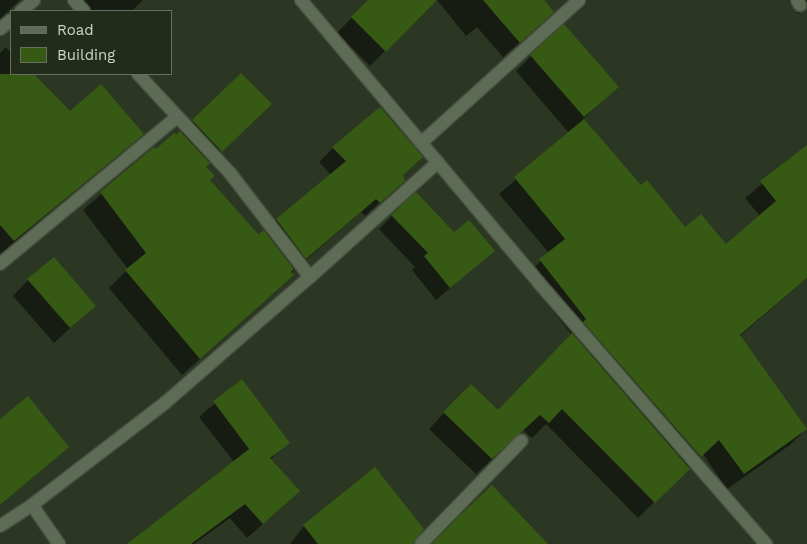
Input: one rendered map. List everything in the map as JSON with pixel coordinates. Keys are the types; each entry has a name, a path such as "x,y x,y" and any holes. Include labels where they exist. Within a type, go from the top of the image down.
{"street":[{"path":"22,10 34,0"},
{"path":"74,0 83,10"},
{"path":"301,0 766,544"},
{"path":"421,142 579,0"},
{"path":"0,30 10,21"},
{"path":"139,75 176,118 230,173 310,277"},
{"path":"0,264 176,118"},
{"path":"0,526 32,505 166,402 310,277 438,162"},
{"path":"421,544 521,441"},
{"path":"32,505 59,544"}],"building":[{"path":"368,0 437,0 386,52 351,17"},
{"path":"483,0 544,0 554,12 520,43"},
{"path":"564,24 619,87 584,117 530,55"},
{"path":"241,73 272,104 222,152 192,120"},
{"path":"0,74 35,75 70,111 101,84 144,134 14,241 0,225"},
{"path":"380,107 423,157 403,175 405,181 380,203 376,199 306,259 276,219 346,161 332,147"},
{"path":"584,119 641,185 647,180 685,227 701,214 726,244 776,201 760,181 807,145 807,278 740,335 807,429 744,474 719,440 701,457 583,322 586,319 539,259 565,239 514,177"},
{"path":"180,131 210,163 206,167 215,176 210,180 258,234 264,230 294,269 291,272 294,275 200,359 125,270 146,253 100,192 154,147 156,149 174,133 176,135"},
{"path":"416,192 454,232 469,220 495,251 450,288 424,256 428,253 391,215"},
{"path":"54,257 96,306 70,328 27,279"},
{"path":"572,333 690,469 655,503 562,409 549,423 540,415 492,459 443,412 471,384 498,410"},
{"path":"242,379 290,443 270,458 300,491 263,524 245,504 191,544 127,544 249,449 213,401"},
{"path":"28,396 69,447 0,505 0,419"},
{"path":"375,467 424,529 413,544 318,544 303,525"},
{"path":"492,485 548,544 432,544 457,518"}]}
